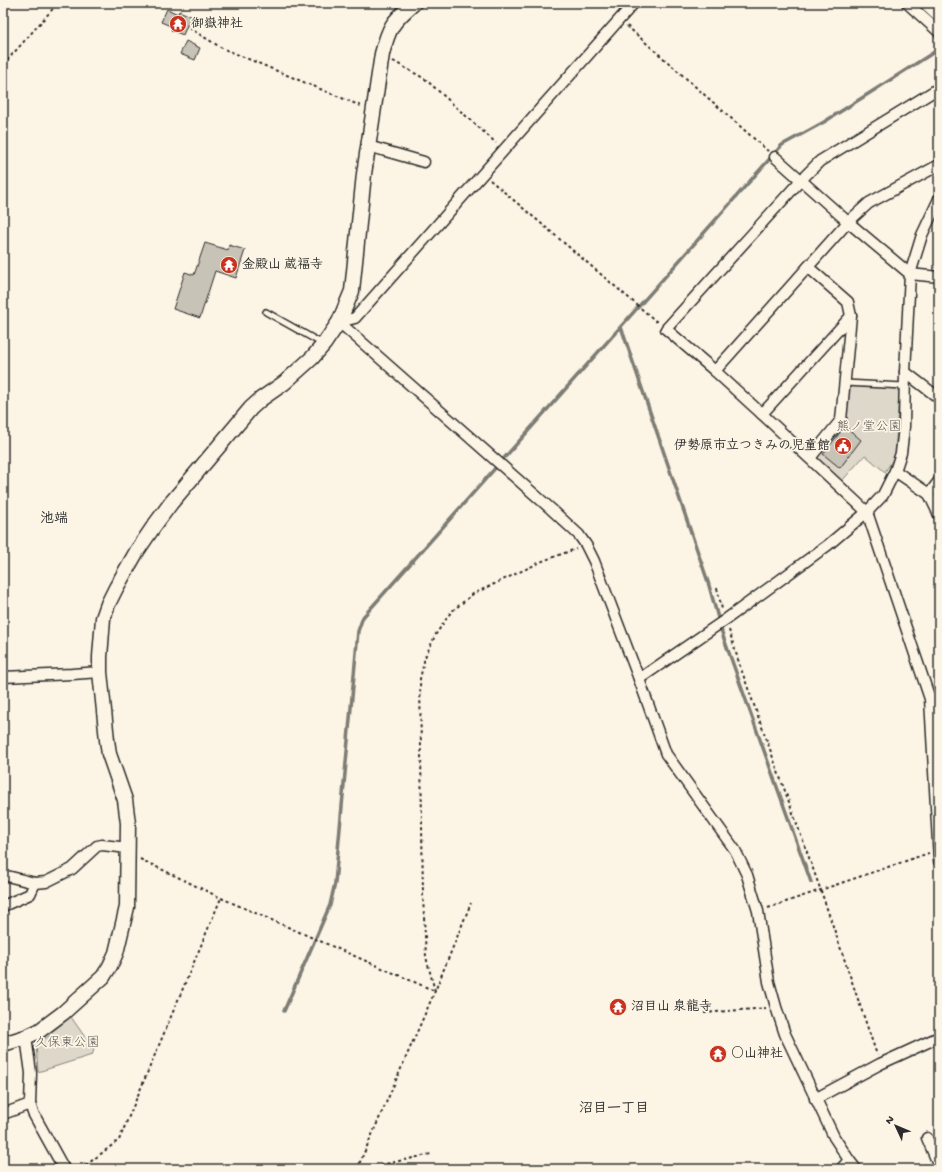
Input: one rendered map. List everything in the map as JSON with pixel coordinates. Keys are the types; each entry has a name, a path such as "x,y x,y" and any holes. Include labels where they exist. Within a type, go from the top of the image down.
{"street":[{"path":"3,1044 26,1037 39,1031 92,988 103,977 110,966 118,945 127,907 128,823 124,800 109,754 100,672 103,618 108,604 136,552 180,492 251,408 284,383 312,358 324,344 339,322 352,291 364,174 382,54 386,37 393,23 414,3"},
{"path":"339,322 355,318 634,3"},
{"path":"907,3 938,32"},
{"path":"939,88 820,161 666,329 715,371 867,512 935,698 939,861"},
{"path":"368,146 424,162"},
{"path":"775,157 848,222 910,274 939,277"},
{"path":"715,371 848,222 869,203 939,165"},
{"path":"639,679 725,620 828,545 867,512 883,495 895,471 901,453 904,427 904,386 910,274 922,235 939,199"},
{"path":"808,267 848,302 851,316 841,420 810,458"},
{"path":"762,414 851,316"},
{"path":"339,322 579,535 586,545 594,561 666,754 734,850 747,875 758,912 769,982 785,1034 834,1136 856,1169"},
{"path":"905,372 939,398"},
{"path":"895,471 929,494 939,515"},
{"path":"929,494 939,481"},
{"path":"3,677 100,672"},
{"path":"3,875 35,883 46,882 72,869 97,846 102,844 128,851"},
{"path":"3,906 30,894 35,883"},
{"path":"26,1037 30,1073 30,1104 33,1113 64,1169"},
{"path":"815,1099 880,1064 939,1037"},
{"path":"3,1114 30,1104"},
{"path":"927,1138 939,1165"},
{"path":"840,1169 849,1160"}],"lane":[{"path":"266,312 324,344"},
{"path":"845,383 904,386"}],"path":[{"path":"3,65 58,3"},
{"path":"620,20 775,157"},
{"path":"190,28 222,48 360,106"},
{"path":"382,54 424,79 504,150"},
{"path":"483,174 666,329"},
{"path":"434,991 426,957 423,896 420,679 425,657 436,634 452,612 473,594 545,560 586,545"},
{"path":"717,588 725,620 740,666 821,891 880,1064"},
{"path":"758,912 939,849"},
{"path":"128,851 222,898 434,991"},
{"path":"81,1169 119,1140 222,898"},
{"path":"358,1169 471,903"},
{"path":"704,1013 776,1007"},
{"path":"363,1169 431,1154"}],"green space":[{"name":"熊ノ堂公園","path":"850,386 896,389 899,392 895,456 885,472 865,455 841,482 817,460 817,456 842,424 847,390"},
{"name":"久保東公園","path":"71,1017 94,1050 92,1055 38,1072 36,1044 50,1035 50,1033"}],"building":[{"name":"御嶽神社","path":"167,9 178,14 179,11 191,16 183,35 171,30 173,27 161,22"},
{"path":"186,41 200,48 195,60 180,54"},
{"path":"205,243 228,250 229,245 245,250 236,278 215,271 200,318 173,309 185,272 194,275"},
{"name":"伊勢原市立つきみの児童館","path":"845,426 861,440 840,468 823,454"}],"waterway":[{"path":"284,1011 330,905 335,883 358,631 363,617 782,145 824,122 939,49"},
{"path":"621,327 708,582 723,636 811,882"}],"place":[{"name":"御嶽神社","path":"178,24"},
{"name":"金殿山 蔵福寺","path":"229,265"},
{"name":"伊勢原市立つきみの児童館","path":"843,446"},
{"name":"沼目山 泉龍寺","path":"618,1007"},
{"name":"○山神社","path":"718,1054"}],"district":[{"name":"池端","path":"54,519"},
{"name":"沼目一丁目","path":"614,1109"}]}
